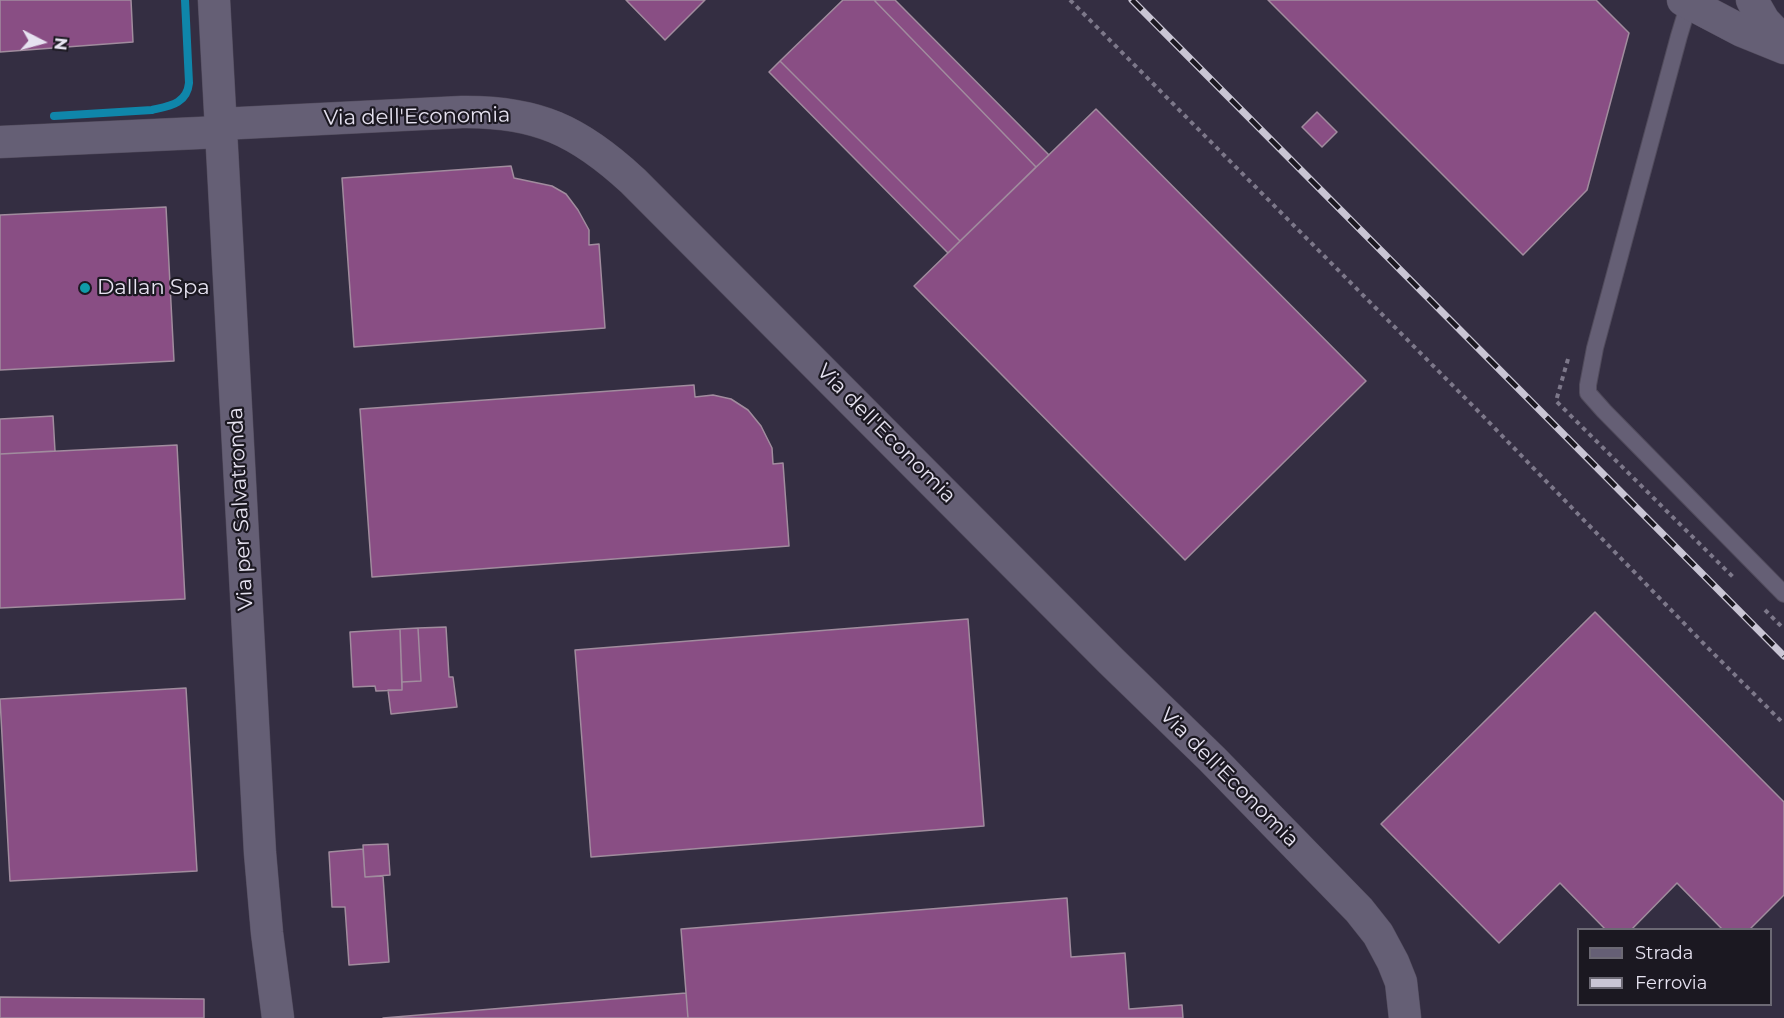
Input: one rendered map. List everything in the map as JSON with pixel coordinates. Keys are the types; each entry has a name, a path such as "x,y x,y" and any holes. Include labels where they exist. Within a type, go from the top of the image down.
{"street":[{"name":"Via per Salvatronda","path":"214,0 261,863 278,1018"},
{"path":"1752,0 1764,21 1784,42"},
{"path":"1686,1 1742,31 1784,48"},
{"name":"Via dell'Economia","path":"0,142 462,112 521,115 574,136 613,162 649,197 1111,661 1212,759 1352,902 1372,926 1394,962 1401,982 1405,1018"}],"lane":[{"path":"1686,1 1679,36 1595,348 1588,393 1784,594"}],"path":[{"path":"1070,0 1480,412 1784,724"},
{"path":"1586,430 1734,579"},
{"path":"1759,604 1784,629"}],"building":[{"path":"0,0 131,0 133,42 0,52"},
{"path":"626,0 705,0 665,40"},
{"path":"843,0 874,0 1036,167 960,241 780,61"},
{"path":"874,0 895,0 1049,155 1036,167"},
{"path":"1268,0 1596,0 1629,33 1587,190 1523,255"},
{"path":"780,61 960,241 948,253 769,72"},
{"path":"1096,109 1366,381 1185,560 914,286"},
{"path":"1317,112 1337,132 1322,147 1302,127"},
{"path":"511,166 514,178 552,186 566,194 589,230 589,245 599,244 605,328 354,347 342,178"},
{"name":"Dallan Spa","path":"166,207 174,361 0,370 0,215"},
{"path":"694,385 695,397 713,395 731,399 748,410 761,426 772,448 773,464 783,463 789,546 372,577 360,409"},
{"path":"53,416 55,451 0,454 0,419"},
{"path":"177,445 185,599 0,608 0,454"},
{"path":"1595,612 1784,802 1784,895 1751,928 1721,928 1677,883 1633,928 1604,928 1560,883 1499,943 1381,824"},
{"path":"968,619 984,826 591,857 575,650"},
{"path":"446,627 449,677 453,677 457,707 391,714 388,690 402,690 402,682 421,681 418,628"},
{"path":"418,628 421,681 402,682 400,629"},
{"path":"400,629 402,690 376,691 375,686 353,687 350,632"},
{"path":"186,688 197,871 10,881 0,699"},
{"path":"388,844 390,875 365,877 363,845"},
{"path":"363,849 365,877 383,876 389,962 349,965 345,907 332,907 329,852"},
{"path":"1067,898 1071,957 1125,953 1129,1009 1182,1005 1183,1018 688,1018 681,929"},
{"path":"686,993 688,1018 383,1018"},
{"path":"0,997 204,999 204,1018 0,1018"}],"waterway":[{"path":"54,116 152,110 181,100 188,90 189,83 185,0"}],"railway":[{"path":"1132,0 1784,656"}],"place":[{"name":"Dallan Spa","path":"85,288"}]}
